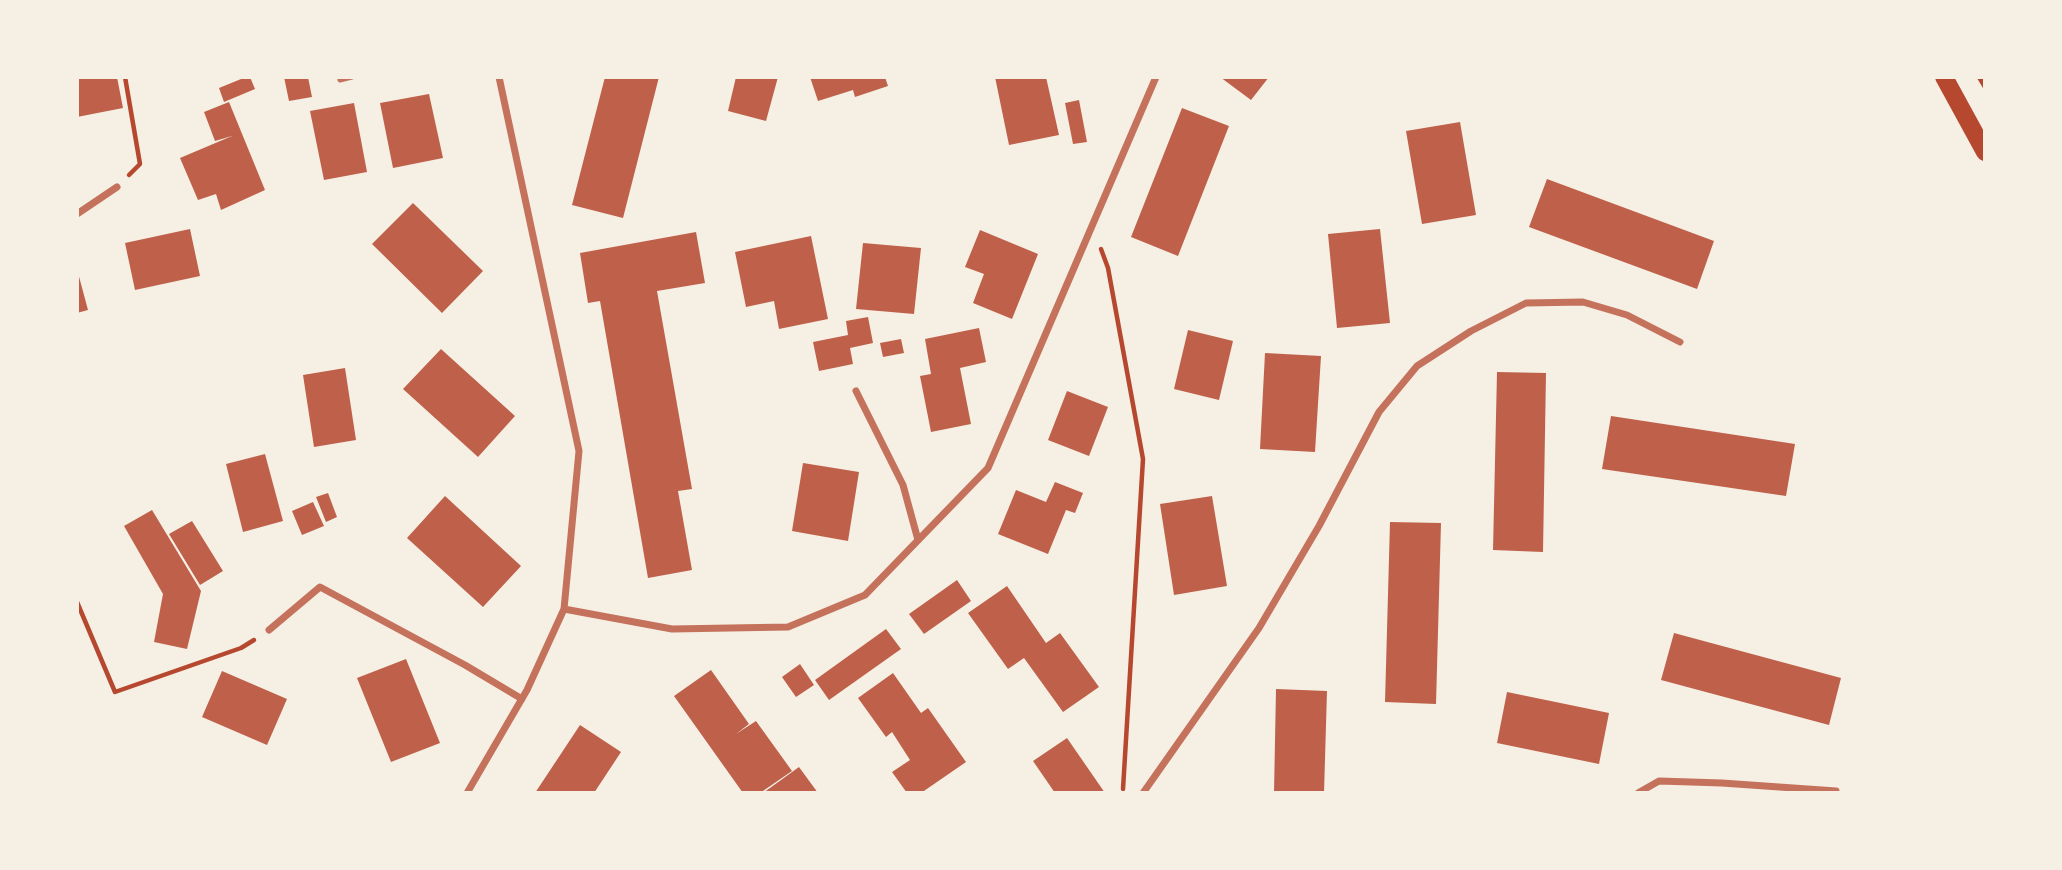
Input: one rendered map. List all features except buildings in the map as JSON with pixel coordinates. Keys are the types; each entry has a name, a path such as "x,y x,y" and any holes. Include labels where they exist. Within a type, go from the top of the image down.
{"main road":[{"path":"1944,77 1985,152"}],"street":[{"path":"467,793 522,699 565,609 579,451 499,77"},
{"path":"565,609 672,629 788,627 864,594 988,468 1156,77"},
{"path":"77,214 117,187"},
{"path":"1143,793 1259,628 1319,526 1379,412 1417,366 1471,331 1526,303 1583,302 1626,315 1680,342"},
{"path":"856,391 903,485 918,541"},
{"path":"269,630 320,587 466,665 522,699"},
{"path":"1638,793 1659,780 1836,791"}],"lane":[{"path":"340,80 352,77"}],"path":[{"path":"117,187 140,164 125,77"},
{"path":"1979,77 1985,87"},
{"path":"1093,225 1108,268 1143,459 1123,793"},
{"path":"77,602 115,692 241,648 269,630"}]}
